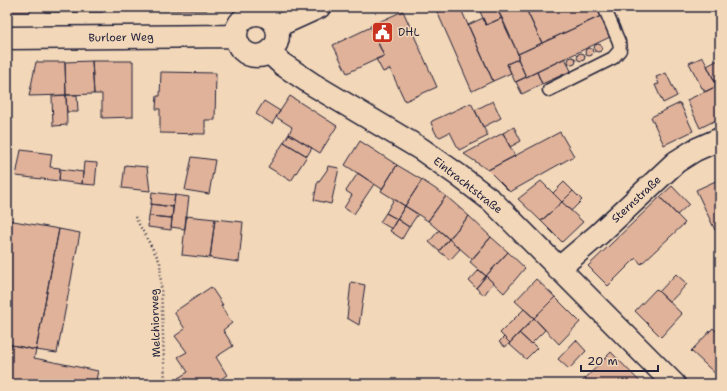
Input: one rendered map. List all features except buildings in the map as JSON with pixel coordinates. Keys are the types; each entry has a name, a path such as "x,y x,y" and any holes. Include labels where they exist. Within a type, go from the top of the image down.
{"street":[{"path":"277,26 319,7"},
{"path":"252,10 267,16 273,20 277,26 278,36 276,45 262,56 247,54 241,50 237,43 235,36 236,28 240,21 252,10"},
{"name":"Burloer Weg","path":"7,38 235,36"},
{"name":"Eintrachtstraße","path":"269,52 282,64 312,84 421,149 458,174 492,201 674,384"},
{"name":"Sternstraße","path":"558,269 599,234 676,162 695,150 720,139"}],"lane":[{"path":"549,90 613,58 620,50 619,42 604,7"}],"path":[{"name":"Melchiorweg","path":"135,216 160,262 165,384"}],"place":[{"name":"DHL","path":"383,32"}]}
